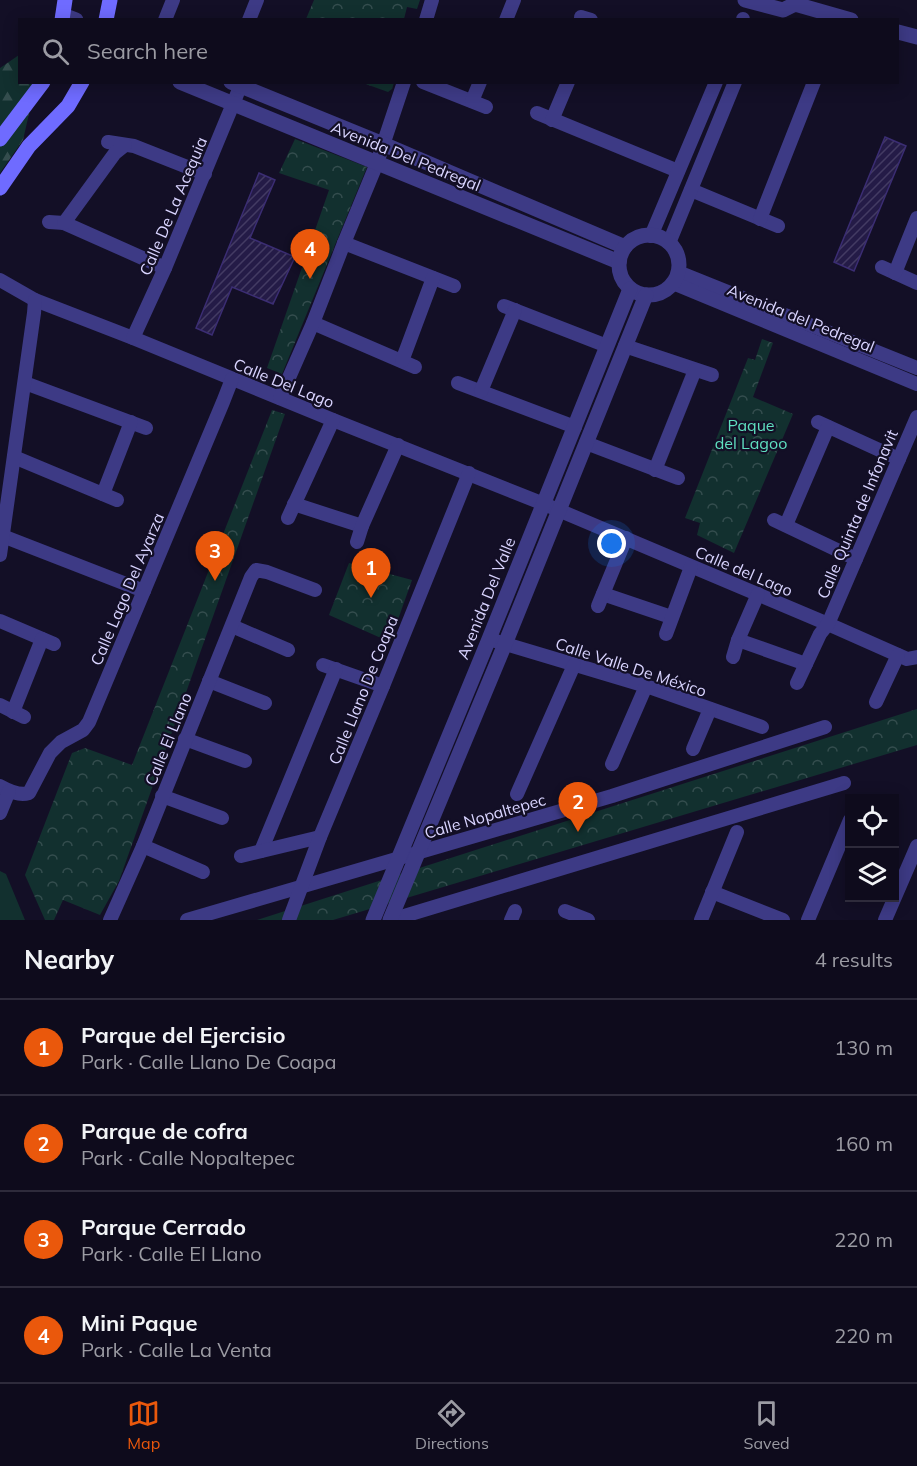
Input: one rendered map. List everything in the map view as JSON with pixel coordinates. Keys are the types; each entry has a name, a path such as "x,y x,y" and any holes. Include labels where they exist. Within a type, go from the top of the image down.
{"main road":[{"path":"106,18 110,0"},
{"path":"0,139 41,84"},
{"path":"0,188 29,146 68,106 81,84"}],"street":[{"path":"166,18 173,0"},
{"path":"250,18 257,0"},
{"path":"427,18 432,0"},
{"path":"507,18 514,0"},
{"path":"749,0 772,3 783,10 794,2 845,18"},
{"path":"899,32 917,37"},
{"name":"Avenida Del Pedregal","path":"185,84 377,163 622,255"},
{"path":"280,398 313,323 377,163 403,84"},
{"path":"428,84 486,107"},
{"path":"472,101 479,84"},
{"path":"552,120 567,84"},
{"path":"651,236 715,84"},
{"path":"669,243 734,84"},
{"path":"760,219 813,84"},
{"name":"Avenida Del Pedregal","path":"236,85 383,144 622,255"},
{"name":"Calle De La Acequia","path":"133,338 205,174 232,105 236,85"},
{"path":"537,113 678,171"},
{"path":"108,141 134,146 205,174"},
{"path":"64,223 115,153 124,145"},
{"path":"692,190 778,226"},
{"path":"917,218 888,270 917,283"},
{"path":"49,222 64,223 165,268"},
{"path":"641,236 651,236 669,243 677,256 675,277 666,290 646,295 630,289 621,276 622,255 632,241 641,236"},
{"path":"344,243 454,286"},
{"name":"Avenida del Pedregal","path":"675,277 917,368"},
{"name":"Avenida del Pedregal","path":"675,277 917,384"},
{"path":"402,361 433,278"},
{"name":"Calle Del Lago","path":"0,280 35,300 559,510"},
{"name":"Avenida Del Valle","path":"373,920 630,289"},
{"name":"Avenida Del Valle","path":"391,920 646,295"},
{"path":"0,555 35,300"},
{"path":"481,391 510,308 607,346"},
{"path":"313,323 415,367"},
{"path":"625,346 712,375"},
{"path":"655,470 695,370"},
{"name":"Calle Lago Del Ayarza","path":"4,789 23,795 29,793 50,753 61,742 83,730 88,722 232,379"},
{"path":"458,382 575,427"},
{"path":"25,383 146,428"},
{"name":"Calle Quinta de Infonavit","path":"797,682 820,634 828,624 917,417"},
{"path":"288,518 333,420"},
{"path":"103,494 131,422"},
{"path":"856,559 780,523 823,424 899,459"},
{"path":"586,443 678,478"},
{"path":"357,542 398,445"},
{"path":"14,457 117,500"},
{"name":"Calle Llano De Coapa","path":"289,920 320,837 469,473"},
{"path":"294,504 362,526"},
{"name":"Calle del Lago","path":"559,510 898,656 907,659 917,657"},
{"path":"2,535 144,591"},
{"path":"626,538 601,600 671,617"},
{"path":"666,634 691,567"},
{"name":"Calle El Llano","path":"110,920 143,846 251,577 256,570 267,572 315,590"},
{"path":"733,657 758,594"},
{"path":"0,621 48,642 19,715 0,705"},
{"path":"231,626 288,650"},
{"name":"Calle Valle De México","path":"489,639 646,686 762,727"},
{"path":"738,640 806,664"},
{"path":"876,702 898,656"},
{"path":"517,794 574,665"},
{"path":"261,851 330,667 383,686"},
{"path":"209,681 265,703"},
{"path":"612,764 646,686"},
{"path":"693,749 710,709"},
{"name":"Calle Nopaltepec","path":"187,920 612,796 825,727"},
{"path":"185,739 245,761"},
{"path":"391,920 844,783"},
{"path":"0,813 4,789"},
{"path":"162,796 222,818"},
{"path":"808,920 845,830"},
{"path":"701,920 736,832"},
{"path":"241,856 320,837"},
{"path":"143,846 204,872"},
{"path":"885,920 917,846"},
{"path":"712,892 783,920"},
{"path":"565,910 588,920"}],"green space":[{"path":"314,0 420,0 417,9 407,7 404,18 306,18"},
{"path":"18,56 18,84 36,84 23,140 0,173 0,68"},
{"path":"366,84 394,84 388,92"},
{"path":"295,139 367,167 282,374 267,368 329,190 279,173"},
{"name":"Paque del Lagoo","path":"762,339 773,343 753,397 793,414 734,553 697,535 700,523 685,518 748,358 755,360"},
{"path":"272,410 285,414 119,881 100,915 63,900 54,920 45,920 25,875 72,753 85,748 132,765"},
{"path":"349,563 412,580 390,642 329,615"},
{"path":"917,709 917,745 333,920 257,920"},
{"path":"0,871 6,874 25,920 0,920"}],"building":[{"path":"885,137 906,146 854,271 834,262"},
{"path":"259,173 275,180 250,238 295,257 273,304 232,287 212,335 196,328"}],"place":[{"name":"Mini Paque","path":"310,279"},
{"name":"Parque Cerrado","path":"215,581"},
{"name":"Parque del Ejercisio","path":"371,598"},
{"name":"Parque de cofra","path":"578,832"}]}
